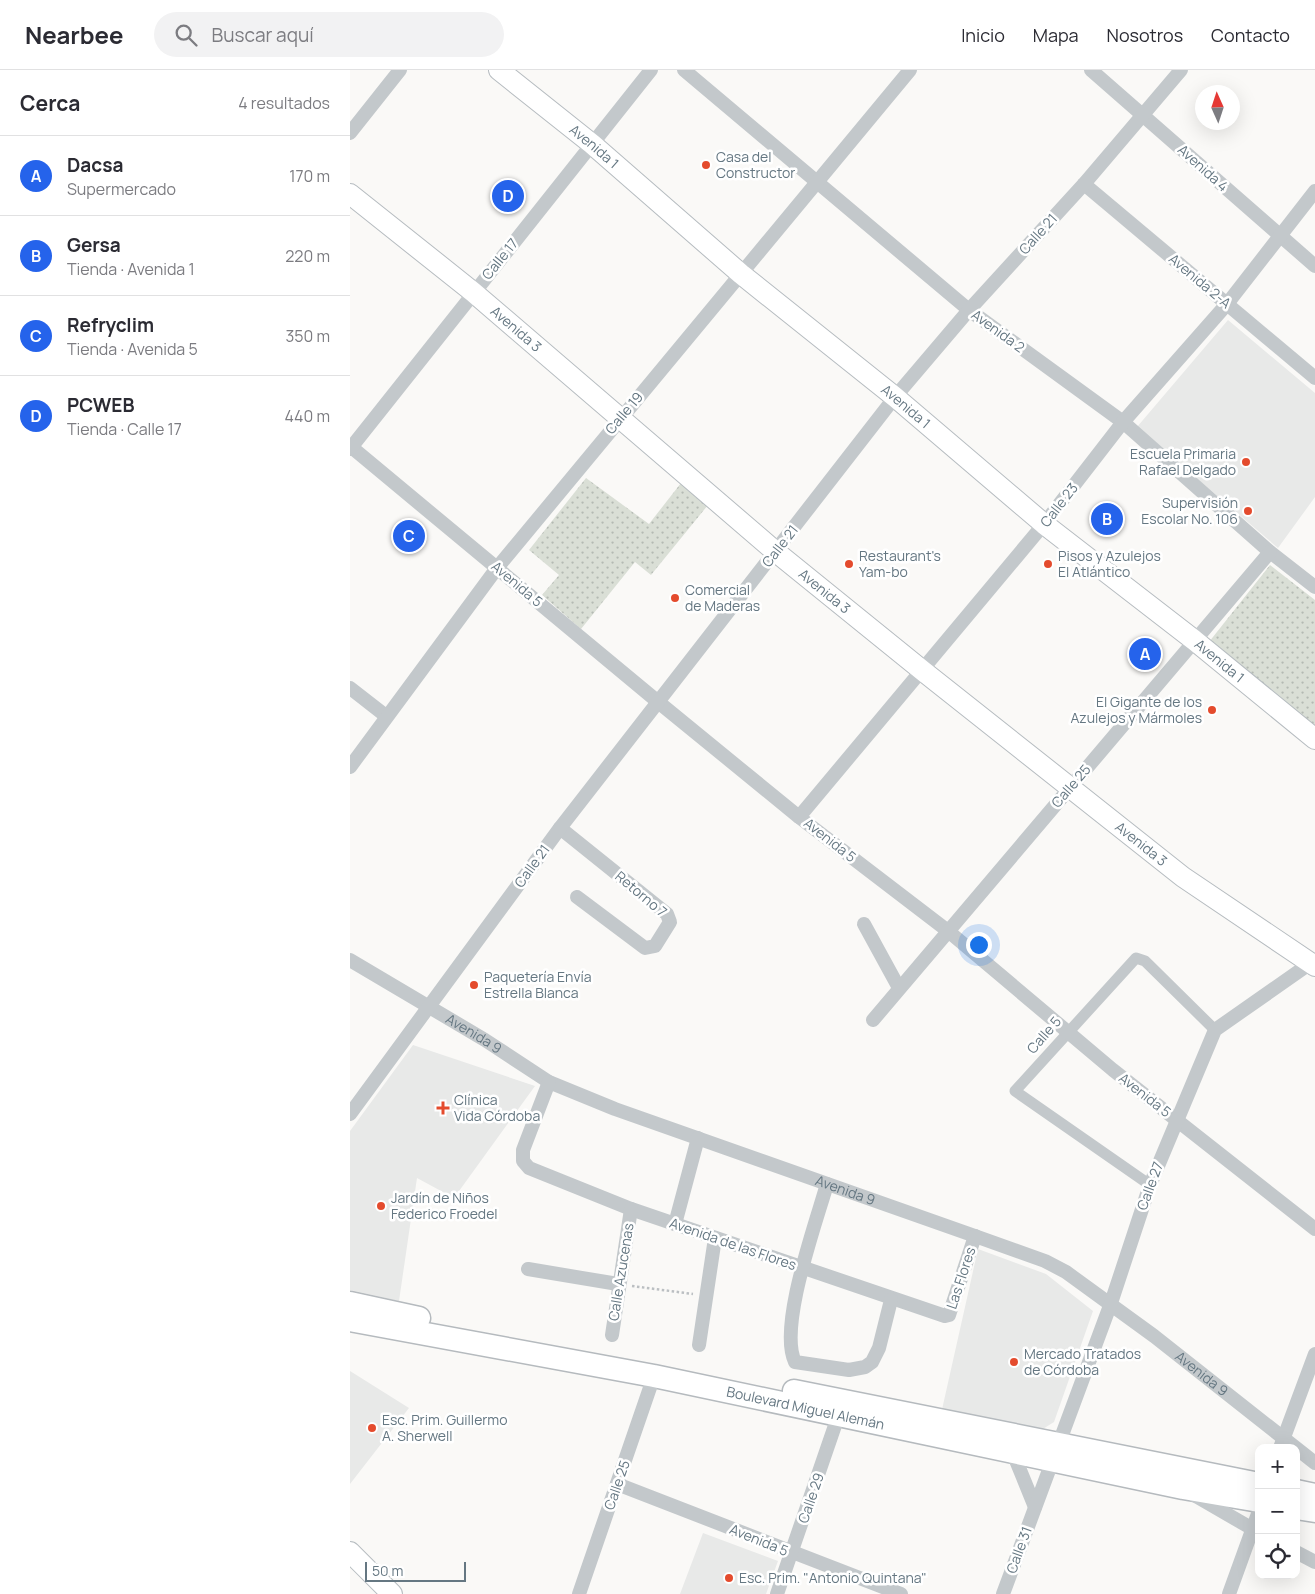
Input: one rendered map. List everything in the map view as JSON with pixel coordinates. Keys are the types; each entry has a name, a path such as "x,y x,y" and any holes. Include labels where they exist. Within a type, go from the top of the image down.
{"main road":[{"name":"Avenida 1","path":"499,70 592,144 741,274 895,397 1044,524 1194,640 1315,740"},
{"name":"Avenida 3","path":"350,194 473,292 776,552 923,671 1071,786 1183,877 1313,963"},
{"name":"Boulevard Miguel Alemán","path":"350,1302 447,1330 654,1376 841,1409 1013,1453 1054,1453 1183,1488 1255,1500"},
{"name":"Boulevard Miguel Alemán","path":"350,1320 447,1330 1054,1453 1255,1483"},
{"path":"1300,1492 1315,1495"},
{"path":"1300,1509 1315,1512"},
{"path":"350,1552 392,1594"}],"street":[{"path":"350,134 400,70"},
{"name":"Calle 17","path":"351,447 652,70"},
{"name":"Avenida 2","path":"684,70 969,310 1123,422 1270,552 1315,588"},
{"name":"Calle 19","path":"350,767 497,568 910,70"},
{"name":"Avenida 4","path":"1091,70 1315,266"},
{"name":"Calle 21","path":"350,1114 560,828 895,397 969,310 1084,184 1181,70"},
{"name":"Avenida 2-A","path":"1084,184 1315,378"},
{"name":"Calle 23","path":"800,817 1044,524 1123,422 1227,304 1315,191"},
{"name":"Avenida 5","path":"351,447 657,701 800,817 948,931 1067,1031 1315,1229"},
{"name":"Calle 25","path":"873,1020 1270,552"},
{"path":"350,688 386,716"},
{"name":"Retorno 7","path":"560,828 667,914 670,922 655,946 645,948 577,897"},
{"path":"864,924 899,988"},
{"name":"Calle 5","path":"1150,1185 1015,1091 1067,1031 1136,958 1145,961 1214,1030"},
{"name":"Avenida 9","path":"350,960 429,1006 550,1082 615,1109 1045,1261 1066,1272 1111,1303 1282,1442 1315,1463"},
{"path":"1214,1030 1313,963"},
{"name":"Calle 27","path":"1054,1453 1111,1303 1150,1185 1176,1118 1214,1030"},
{"name":"Avenida de las Flores","path":"550,1082 523,1150 522,1156 528,1168 631,1209 891,1300 944,1316"},
{"path":"675,1224 698,1138"},
{"path":"827,1184 802,1268 792,1331 791,1347 795,1362 849,1370 865,1367 872,1362 879,1348 891,1300"},
{"name":"Calle Azucenas","path":"612,1336 618,1284 631,1209"},
{"name":"Las Flores","path":"944,1316 949,1315 975,1236"},
{"path":"700,1345 715,1238"},
{"path":"528,1269 618,1284"},
{"path":"1282,1442 1315,1354"},
{"name":"Calle 25","path":"579,1594 654,1376"},
{"name":"Calle 29","path":"777,1594 841,1409"},
{"path":"1013,1453 1035,1507"},
{"name":"Calle 31","path":"1003,1594 1054,1453"},
{"name":"Avenida 5","path":"617,1484 901,1594"},
{"path":"1183,1488 1255,1530 1229,1594"},
{"path":"1300,1554 1315,1562"}],"path":[{"path":"618,1284 706,1296"}],"shaded area":[{"name":"Escuela Primaria Rafael Delgado","path":"1228,320 1315,393 1315,497 1278,548 1137,427"},
{"path":"586,478 649,524 681,483 708,505 651,575 635,562 581,629 542,595 559,575 529,550"},
{"path":"1270,565 1315,600 1315,727 1209,642"},
{"name":"Clínica Vida Córdoba","path":"413,1045 535,1086 454,1198 417,1178 399,1301 350,1290 350,1131"},
{"name":"Mercado Tratados de Córdoba","path":"978,1249 1046,1274 1093,1311 1054,1422 1038,1432 941,1414"},
{"name":"Esc. Prim. Guillermo A. Sherwell","path":"350,1371 409,1408 350,1484"},
{"name":"Esc. Prim. \"Antonio Quintana\"","path":"703,1533 778,1561 766,1594 680,1594"}],"place":[{"name":"Casa del Constructor","path":"706,165"},
{"name":"PCWEB","path":"508,196"},
{"name":"Escuela Primaria Rafael Delgado","path":"1246,462"},
{"name":"Supervisión Escolar No. 106","path":"1248,511"},
{"name":"Gersa","path":"1107,519"},
{"name":"Refryclim","path":"409,536"},
{"name":"Restaurant's Yam-bo","path":"849,564"},
{"name":"Pisos y Azulejos El Atlántico","path":"1048,564"},
{"name":"Comercial de Maderas","path":"675,598"},
{"name":"Dacsa","path":"1145,654"},
{"name":"El Gigante de los Azulejos y Mármoles","path":"1212,710"},
{"name":"Paquetería Envía Estrella Blanca","path":"474,985"},
{"name":"Clínica Vida Córdoba","path":"443,1108"},
{"name":"Jardín de Niños Federico Froedel","path":"381,1206"},
{"name":"Mercado Tratados de Córdoba","path":"1014,1362"},
{"name":"Esc. Prim. Guillermo A. Sherwell","path":"372,1428"},
{"name":"Esc. Prim. \"Antonio Quintana\"","path":"729,1578"}]}
